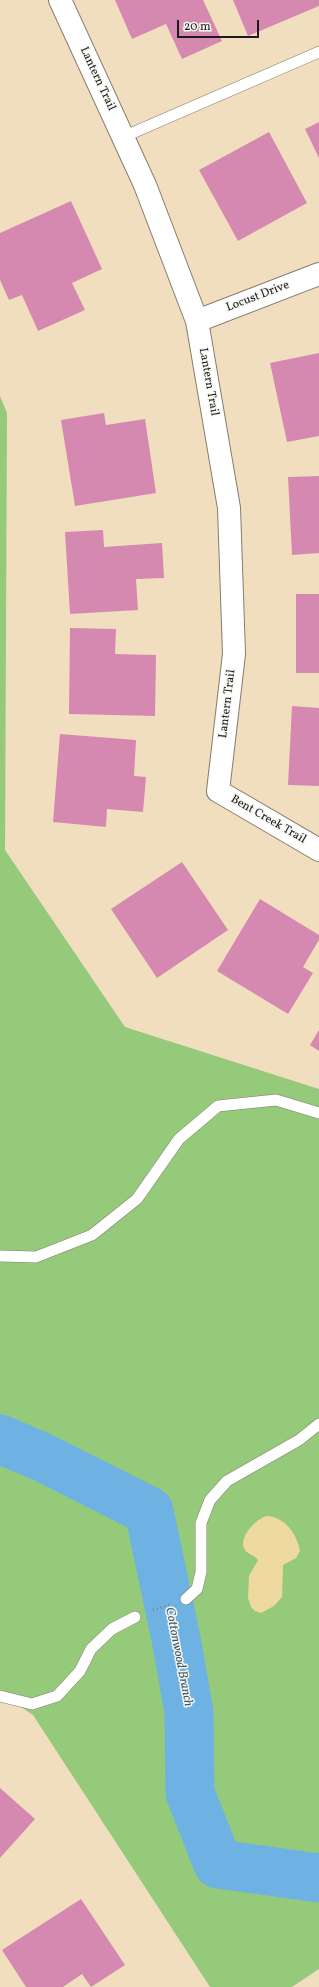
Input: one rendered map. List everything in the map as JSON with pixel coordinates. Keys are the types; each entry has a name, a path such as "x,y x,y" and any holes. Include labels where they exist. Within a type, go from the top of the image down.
{"street":[{"name":"Lantern Trail","path":"60,0 145,185 197,321 229,508 234,654 218,791"},
{"name":"Locust Drive","path":"197,321 319,274"},
{"name":"Bent Creek Trail","path":"218,791 319,850"}],"lane":[{"path":"123,137 319,52"},
{"path":"0,1256 36,1257 92,1234 137,1199 179,1139 218,1106 276,1100 319,1113"},
{"path":"186,1599 197,1590 201,1572 201,1523 210,1500 227,1481 299,1440 319,1424"},
{"path":"0,1696 32,1704 57,1696 80,1671 91,1649 112,1629 135,1616"}],"path":[{"path":"135,1616 186,1599"}],"green space":[{"path":"0,396 7,413 5,850 125,1027 319,1089 319,1969 292,1987 210,1987 33,1715 0,1693"}],"sand":[{"path":"267,1516 273,1517 285,1523 296,1538 300,1551 296,1558 283,1565 282,1597 274,1606 261,1613 255,1611 251,1607 248,1598 249,1576 258,1560 245,1550 243,1540 248,1530 257,1521"}],"building":[{"path":"115,0 203,0 222,41 182,59 166,24 132,39"},
{"path":"233,0 319,0 319,6 248,36"},
{"path":"319,122 319,158 305,129"},
{"path":"269,132 307,203 238,241 199,170"},
{"path":"71,201 102,269 72,283 85,310 38,331 22,295 9,300 0,280 0,233"},
{"path":"319,353 319,436 287,442 270,363"},
{"path":"104,413 106,425 145,419 156,493 75,506 61,420"},
{"path":"319,476 319,553 292,555 288,477"},
{"path":"103,530 104,547 162,543 164,578 136,579 138,610 70,614 65,532"},
{"path":"296,594 319,594 319,673 296,673"},
{"path":"70,628 116,629 115,654 156,655 155,716 69,714"},
{"path":"292,706 319,708 319,786 288,785"},
{"path":"60,734 136,740 134,776 146,777 143,812 107,809 106,827 53,822"},
{"path":"182,862 228,930 157,978 111,909"},
{"path":"260,899 319,935 319,940 303,967 313,973 288,1014 217,971"},
{"path":"319,1030 319,1051 310,1045"},
{"path":"0,1788 35,1819 0,1858"},
{"path":"81,1899 125,1965 91,1987 82,1974 63,1987 26,1987 2,1950"}],"waterway":[{"name":"Cottonwood Branch","path":"0,1439 42,1457 149,1511 176,1639 189,1712 190,1793 218,1864 319,1878"}]}
